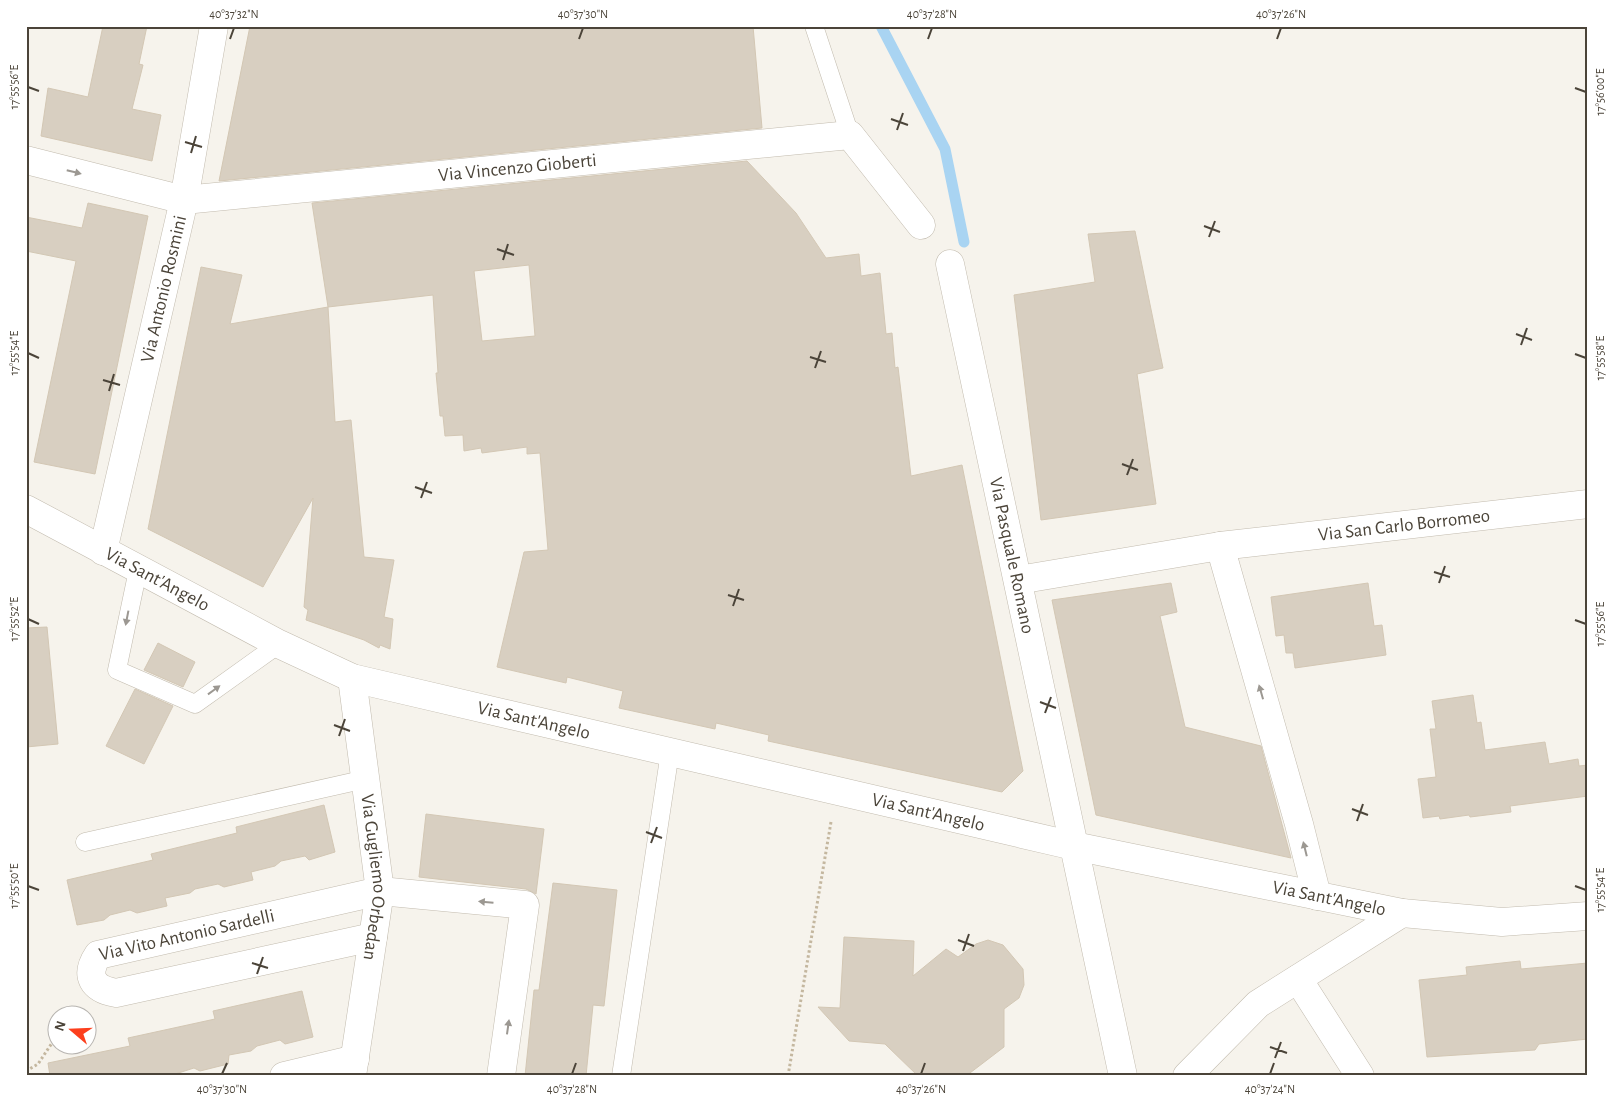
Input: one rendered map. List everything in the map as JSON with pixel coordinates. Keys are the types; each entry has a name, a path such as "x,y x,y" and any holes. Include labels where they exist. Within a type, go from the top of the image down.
{"street":[{"name":"Via Antonio Rosmini","path":"103,551 184,200 214,26"},
{"name":"Via Vincenzo Gioberti","path":"26,160 184,200 850,135"},
{"path":"850,135 921,225"},
{"name":"Via Pasquale Romano","path":"950,264 1074,846"},
{"name":"Via San Carlo Borromeo","path":"1018,580 1220,546 1588,504"},
{"name":"Via Sant'Angelo","path":"26,508 138,570 279,644 352,678 1074,846 1402,913 1502,922 1588,916"},
{"path":"1220,546 1299,824 1317,896"},
{"name":"Via Gugliemo Orbedan","path":"352,678 380,891 354,1067"},
{"path":"1074,846 1123,1076"},
{"path":"380,891 525,905 501,1076"},
{"name":"Via Vito Antonio Sardelli","path":"373,937 116,993 102,991 92,977 92,964 98,955 380,891"},
{"path":"1187,1076 1258,1004 1402,913"},
{"path":"1298,979 1360,1076"},
{"path":"284,1076 354,1067"}],"lane":[{"path":"814,26 850,135"},
{"path":"138,570 117,670 195,704 279,644"},
{"path":"622,1076 670,752"},
{"path":"85,842 366,779"}],"path":[{"path":"788,1076 830,826 838,791"},
{"path":"26,1071 38,1064 48,1049"}],"building":[{"path":"103,26 147,26 139,64 143,65 132,109 161,115 152,161 41,136 48,88 88,97"},
{"path":"250,26 753,26 762,128 219,181"},
{"path":"747,161 796,213 826,258 859,254 861,276 880,273 886,334 892,333 895,368 898,367 911,476 962,465 1023,771 1002,792 768,741 769,735 716,723 715,729 619,708 623,691 567,677 566,683 497,667 524,552 548,550 540,453 527,454 527,447 482,453 481,448 464,451 463,435 445,436 443,416 440,416 436,373 438,373 433,295 328,307 312,203","holes":["529,265 535,336 482,341 474,271"]},
{"path":"88,203 148,216 95,474 34,462 76,261 26,251 26,217 82,228"},
{"path":"1135,231 1163,368 1137,374 1156,504 1041,520 1014,295 1095,282 1088,234"},
{"path":"201,267 242,275 230,324 328,307 335,422 351,420 364,557 394,560 384,617 393,619 390,649 380,645 379,648 364,640 306,620 308,610 304,607 313,498 263,587 148,529"},
{"path":"1171,583 1177,612 1160,616 1185,727 1261,746 1291,858 1096,815 1052,600"},
{"path":"1368,583 1374,626 1382,625 1386,655 1295,668 1293,653 1286,653 1284,635 1276,636 1271,597"},
{"path":"47,627 58,744 26,747 26,628"},
{"path":"158,643 195,662 183,687 144,670"},
{"path":"135,689 173,706 144,764 106,746"},
{"path":"1473,695 1477,723 1481,722 1485,750 1545,742 1549,764 1578,759 1579,766 1588,765 1588,796 1510,806 1511,812 1470,817 1469,815 1440,819 1439,816 1423,818 1418,779 1436,777 1430,729 1436,729 1432,701"},
{"path":"324,805 335,852 309,860 305,856 281,861 275,866 251,872 253,880 224,887 218,884 195,889 190,893 165,898 167,906 137,913 130,910 110,915 104,920 77,925 67,880 153,860 151,854 237,833 236,827"},
{"path":"426,814 544,829 536,894 526,889 419,877"},
{"path":"553,883 617,890 604,1006 593,1005 586,1076 525,1076 534,990 539,990"},
{"path":"844,937 914,941 913,976 946,949 958,957 976,944 988,940 1003,945 1023,969 1024,985 1019,998 1004,1009 1004,1047 966,1076 918,1076 885,1044 849,1041 818,1007 840,1008"},
{"path":"1520,961 1521,969 1588,963 1588,1039 1539,1044 1535,1050 1427,1057 1419,980 1467,975 1466,967"},
{"path":"302,991 313,1037 285,1044 280,1040 257,1046 251,1051 229,1055 228,1064 200,1071 194,1068 169,1076 50,1076 48,1063 130,1046 128,1038 215,1019 213,1011"}],"waterway":[{"path":"881,26 945,149 964,242"}]}
